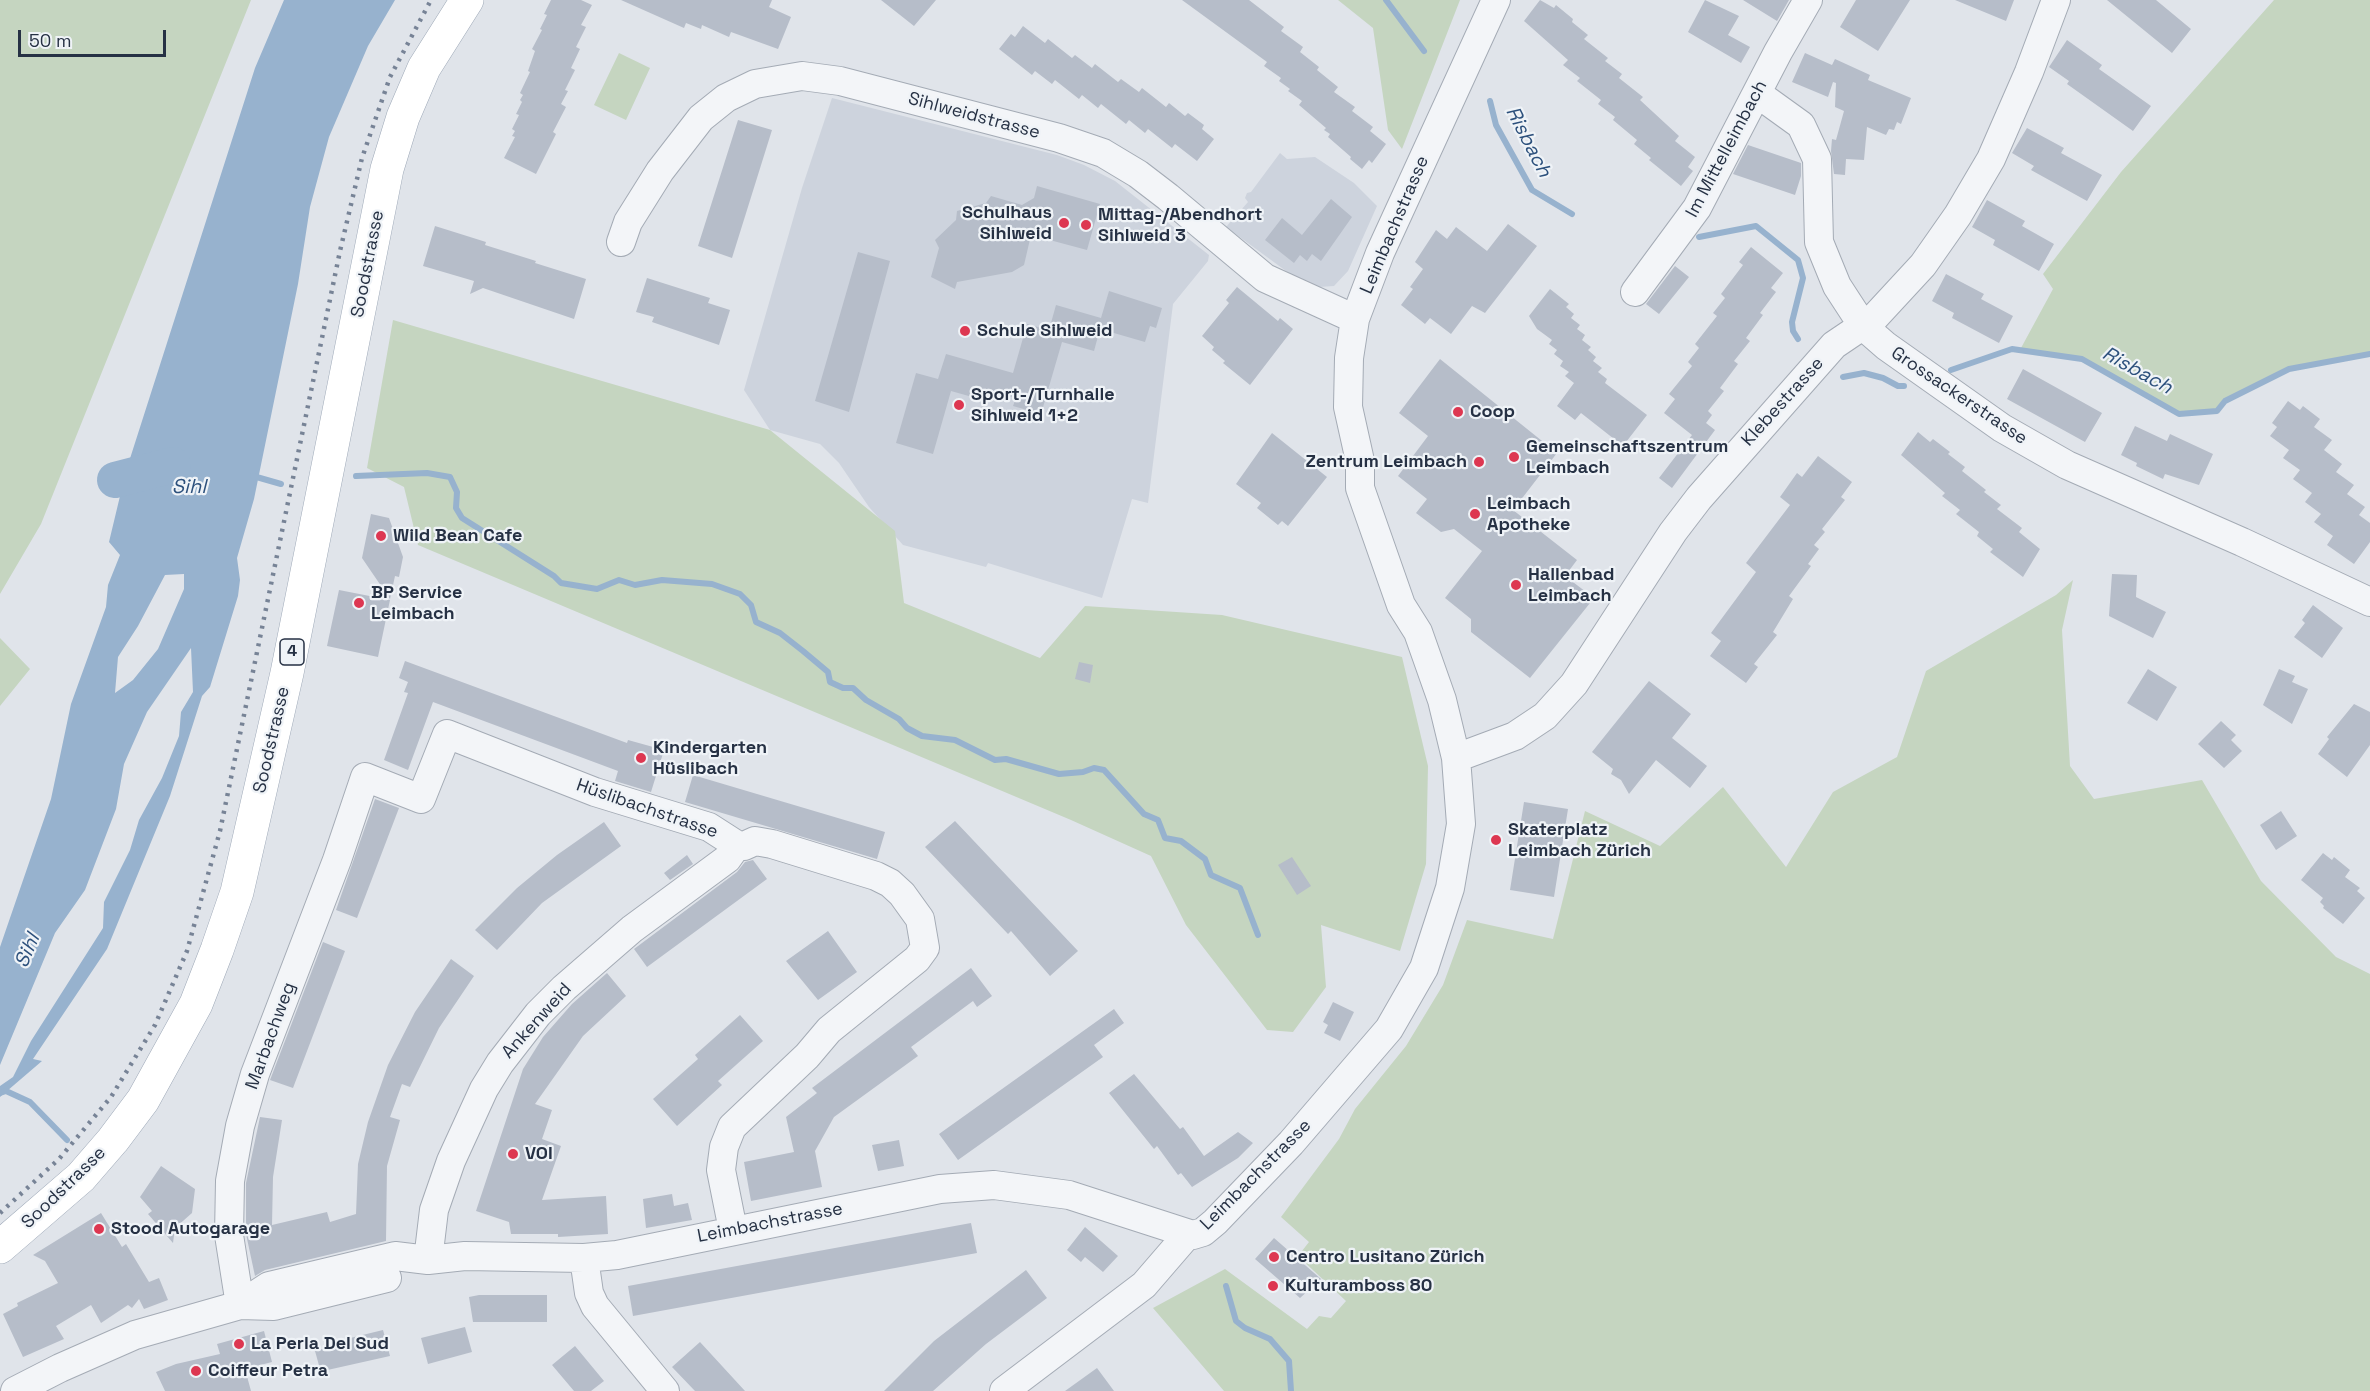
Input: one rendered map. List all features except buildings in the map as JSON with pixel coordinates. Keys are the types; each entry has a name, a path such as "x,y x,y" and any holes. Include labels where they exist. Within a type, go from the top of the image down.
{"main road":[{"name":"Soodstrasse","path":"0,1247 81,1177 143,1100 196,1004 217,950 237,892 290,662 387,169 403,117 424,68 467,0"}],"street":[{"name":"Leimbachstrasse","path":"15,1391 135,1335 240,1305 269,1286 395,1256 428,1260 465,1256 584,1258 617,1255 940,1189 994,1185 1026,1187 1068,1195 1188,1234 1198,1234 1215,1222 1291,1143 1377,1045 1408,1000 1434,943 1450,888 1461,824 1456,758 1442,700 1418,632 1401,605 1360,488 1360,461 1348,407 1349,358 1355,319 1380,253 1496,0"},
{"name":"Im Mittelleimbach","path":"1635,292 1697,208 1778,52 1808,0"},
{"name":"Klebestrasse","path":"1456,758 1515,736 1545,716 1574,684 1673,532 1699,498 1834,345 1874,318 1923,265 1958,215 1991,159 2029,72 2056,0"},
{"name":"Sihlweidstrasse","path":"621,242 628,222 660,171 701,118 726,98 755,84 802,76 840,81 1059,138 1102,153 1160,191 1265,278 1355,319"},
{"name":"Grossackerstrasse","path":"1758,94 1801,125 1817,159 1819,242 1837,286 1863,326 1886,346 2002,428 2067,465 2242,542 2370,602"},
{"name":"Hüslibachstrasse","path":"365,777 421,799 447,734 596,792 709,827 737,845 744,846 754,841 771,844 890,883 902,894 920,919 925,948 917,959 829,1030 807,1056 732,1127 724,1148 721,1170 733,1230"},
{"name":"Marbachweg","path":"240,1305 230,1221 230,1181 238,1137 255,1074 337,860 365,777"},
{"name":"Ankenweid","path":"428,1260 434,1210 451,1161 484,1089 500,1063 538,1014 564,988 632,929 727,859 737,845"},
{"path":"1004,1391 1144,1285 1188,1234"},
{"path":"584,1258 589,1293 595,1306 665,1391"}],"shaded area":[{"name":"Schule Sihlweid","path":"832,98 1057,155 1084,165 1115,181 1209,255 1208,261 1173,304 1148,503 1132,499 1102,598 988,563 986,567 903,545 869,507 839,463 820,444 770,430 744,390 802,188"},
{"path":"1280,153 1287,159 1315,157 1354,183 1377,206 1348,271 1334,286 1319,287 1297,279 1226,227 1248,202 1245,198 1247,193 1251,192"}],"green space":[{"path":"0,0 251,0 41,524 0,594"},
{"path":"1338,0 1460,0 1402,149 1388,130 1373,28"},
{"path":"2274,0 2370,0 2370,354 2289,369 2225,401 2217,411 2179,414 2082,359 2021,348 2053,289 2043,274 2121,172"},
{"path":"619,53 650,68 626,120 594,105"},
{"path":"393,320 770,430 895,531 904,603 1040,658 1085,606 1222,615 1402,657 1428,766 1426,864 1400,951 1321,925 1326,987 1293,1032 1267,1030 1186,925 1151,856 1071,820 418,545 404,487 367,468"},
{"path":"2073,580 2062,630 2070,766 2094,799 2202,780 2261,881 2336,957 2370,974 2370,1391 1224,1391 1153,1308 1225,1269 1307,1329 1319,1316 1331,1318 1346,1301 1298,1256 1309,1242 1281,1217 1339,1139 1355,1109 1406,1046 1443,985 1467,920 1553,939 1585,811 1660,846 1723,787 1786,867 1833,792 1897,757 1926,671 2056,595"},
{"path":"0,638 30,669 0,706"}],"water":[{"name":"Sihl","path":"284,0 395,0 368,46 329,137 310,207 298,284 254,499 237,558 240,580 238,596 210,687 202,696 170,796 107,949 33,1059 42,1061 0,1097 0,1086 13,1077 31,1041 103,928 104,902 130,850 139,820 162,778 179,736 181,712 193,692 191,648 147,712 124,764 116,809 85,890 55,933 0,1065 0,947 51,799 71,704 106,607 108,585 120,555 109,542 126,471 255,68","holes":["184,574 184,589 158,649 133,680 115,693 118,657 138,626 165,575"]}],"waterway":[{"name":"Risbach","path":"1386,0 1424,51"},
{"name":"Risbach","path":"1490,101 1496,125 1532,190 1572,214"},
{"name":"Risbach","path":"1699,237 1756,226 1798,260 1803,278 1792,322 1793,331 1798,339"},
{"name":"Risbach","path":"1951,370 2012,349 2082,359 2179,414 2217,411 2225,401 2289,369 2370,354"},
{"name":"Risbach","path":"1843,377 1864,373 1883,378 1898,386 1904,386"},
{"path":"115,480 173,465"},
{"path":"356,476 427,473 450,477 457,492 456,508 462,518 554,576 561,583 597,589 619,580 635,585 662,580 712,584 740,594 751,605 756,622 780,633 803,651 828,672 830,682 843,688 853,688 866,700 899,719 907,728 922,736 955,740 995,760 1006,759 1059,774 1083,772 1094,768 1104,770 1144,814 1158,820 1165,838 1181,841 1205,859 1211,875 1240,888 1258,935"},
{"path":"253,476 281,484"},
{"path":"0,1093 6,1091 30,1102 67,1140"},
{"path":"1226,1286 1236,1321 1245,1328 1270,1339 1289,1361 1291,1391"}],"railway":[{"path":"0,1213 59,1159 111,1097 155,1025 187,951 220,831 340,251 362,158 390,77 431,0"}],"place":[{"name":"Schulhaus Sihlweid","path":"1064,223"},
{"name":"Mittag-/Abendhort Sihlweid 3","path":"1086,225"},
{"name":"Schule Sihlweid","path":"965,331"},
{"name":"Sport-/Turnhalle Sihlweid 1+2","path":"959,405"},
{"name":"Coop","path":"1458,412"},
{"name":"Gemeinschaftszentrum Leimbach","path":"1514,457"},
{"name":"Zentrum Leimbach","path":"1479,462"},
{"name":"Leimbach Apotheke","path":"1475,514"},
{"name":"Wild Bean Cafe","path":"381,536"},
{"name":"Hallenbad Leimbach","path":"1516,585"},
{"name":"BP Service Leimbach","path":"359,603"},
{"name":"Kindergarten Hüslibach","path":"641,758"},
{"name":"Skaterplatz Leimbach Zürich","path":"1496,840"},
{"name":"VOI","path":"513,1154"},
{"name":"Stood Autogarage","path":"99,1229"},
{"name":"Centro Lusitano Zürich","path":"1274,1257"},
{"name":"Kulturamboss 80","path":"1273,1286"},
{"name":"La Perla Del Sud","path":"239,1344"},
{"name":"Coiffeur Petra","path":"196,1371"}]}
